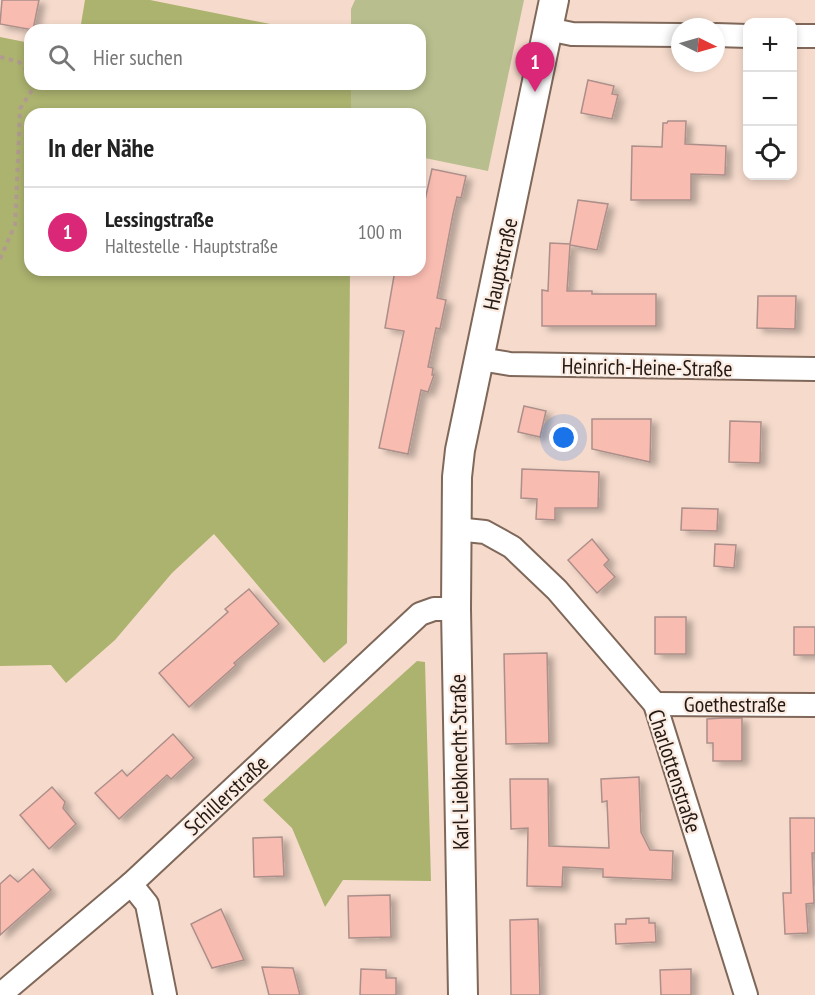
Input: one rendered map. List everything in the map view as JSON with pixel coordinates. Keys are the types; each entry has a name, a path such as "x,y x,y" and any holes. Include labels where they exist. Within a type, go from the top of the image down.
{"street":[{"name":"Hauptstraße","path":"456,529 460,450 554,0"},
{"path":"548,29 572,33 671,35"},
{"path":"725,35 743,36"},
{"path":"797,36 815,36"},
{"name":"Heinrich-Heine-Straße","path":"480,359 510,364 815,369"},
{"name":"Karl-Liebknecht-Straße","path":"456,529 463,995"},
{"name":"Charlottenstraße","path":"456,529 485,532 512,547 556,590 655,704 746,995"},
{"name":"Schillerstraße","path":"0,995 131,884 420,614 434,609 456,609"},
{"name":"Goethestraße","path":"655,704 815,705"},
{"path":"131,884 147,904 165,995"}],"path":[{"path":"0,57 19,62 24,67"},
{"path":"0,259 15,225 20,109 32,90"}],"green space":[{"path":"85,0 150,0 270,24 81,24"},
{"path":"355,0 524,0 488,171 426,158 426,108 351,108 351,90 426,90 426,24 351,24 351,9"},
{"path":"0,37 24,42 24,90 351,90 351,108 24,108 24,276 350,276 347,643 324,663 214,534 172,573 115,640 66,683 51,665 0,666"},
{"path":"417,661 425,662 431,881 343,880 325,907 292,828 263,800"}],"building":[{"path":"2,0 39,0 34,24 24,24 24,28 0,24"},
{"path":"588,80 614,86 612,94 618,95 612,119 581,113"},
{"path":"686,121 685,144 726,146 725,175 691,174 691,200 631,200 632,146 662,147 663,123"},
{"path":"432,169 466,176 461,198 457,197 437,298 446,300 440,329 436,328 428,367 433,368 432,375 434,375 428,392 421,390 408,454 379,448 404,331 385,328 394,276 426,276 426,196"},
{"path":"578,200 608,204 597,250 570,245 567,291 592,291 592,294 656,294 656,326 542,326 542,290 548,291 550,243 570,244"},
{"path":"758,296 796,296 795,329 757,328"},
{"path":"524,406 546,411 540,437 518,432"},
{"path":"592,419 651,419 650,462 592,449"},
{"path":"730,421 761,422 760,463 729,462"},
{"path":"522,469 599,472 598,508 555,508 555,520 536,519 537,499 521,498"},
{"path":"682,508 718,509 717,531 681,530"},
{"path":"592,539 609,560 604,565 615,577 597,593 568,560"},
{"path":"715,544 736,545 734,568 714,566"},
{"path":"249,589 279,624 234,663 236,665 189,707 159,673 228,612 225,609"},
{"path":"655,617 686,617 686,654 655,654"},
{"path":"794,627 815,627 815,655 794,655"},
{"path":"547,653 549,743 506,744 504,654"},
{"path":"742,718 742,761 713,761 713,743 707,743 707,719"},
{"path":"173,734 194,758 171,779 167,775 119,819 95,793 122,770 127,776"},
{"path":"639,777 641,832 650,850 673,851 672,880 603,877 603,869 563,867 562,887 527,886 528,828 511,829 510,779 548,779 549,846 609,848 607,801 602,802 601,779"},
{"path":"52,787 65,802 63,808 76,824 49,849 20,815"},
{"path":"790,818 815,818 815,853 812,853 814,903 806,904 808,933 785,934 783,893 791,893"},
{"path":"282,837 284,876 254,877 253,838"},
{"path":"33,869 51,890 0,935 0,884 10,875 18,882"},
{"path":"390,895 391,937 349,938 348,896"},
{"path":"221,909 244,960 212,968 191,924"},
{"path":"649,918 649,923 655,923 656,942 616,944 615,924 626,924 626,919"},
{"path":"538,919 540,995 511,995 510,920"},
{"path":"262,967 293,968 300,995 269,995"},
{"path":"361,969 386,970 386,978 396,978 396,995 360,995"},
{"path":"691,969 691,995 661,995 660,970"}],"place":[{"name":"Lessingstraße","path":"535,92"}]}
